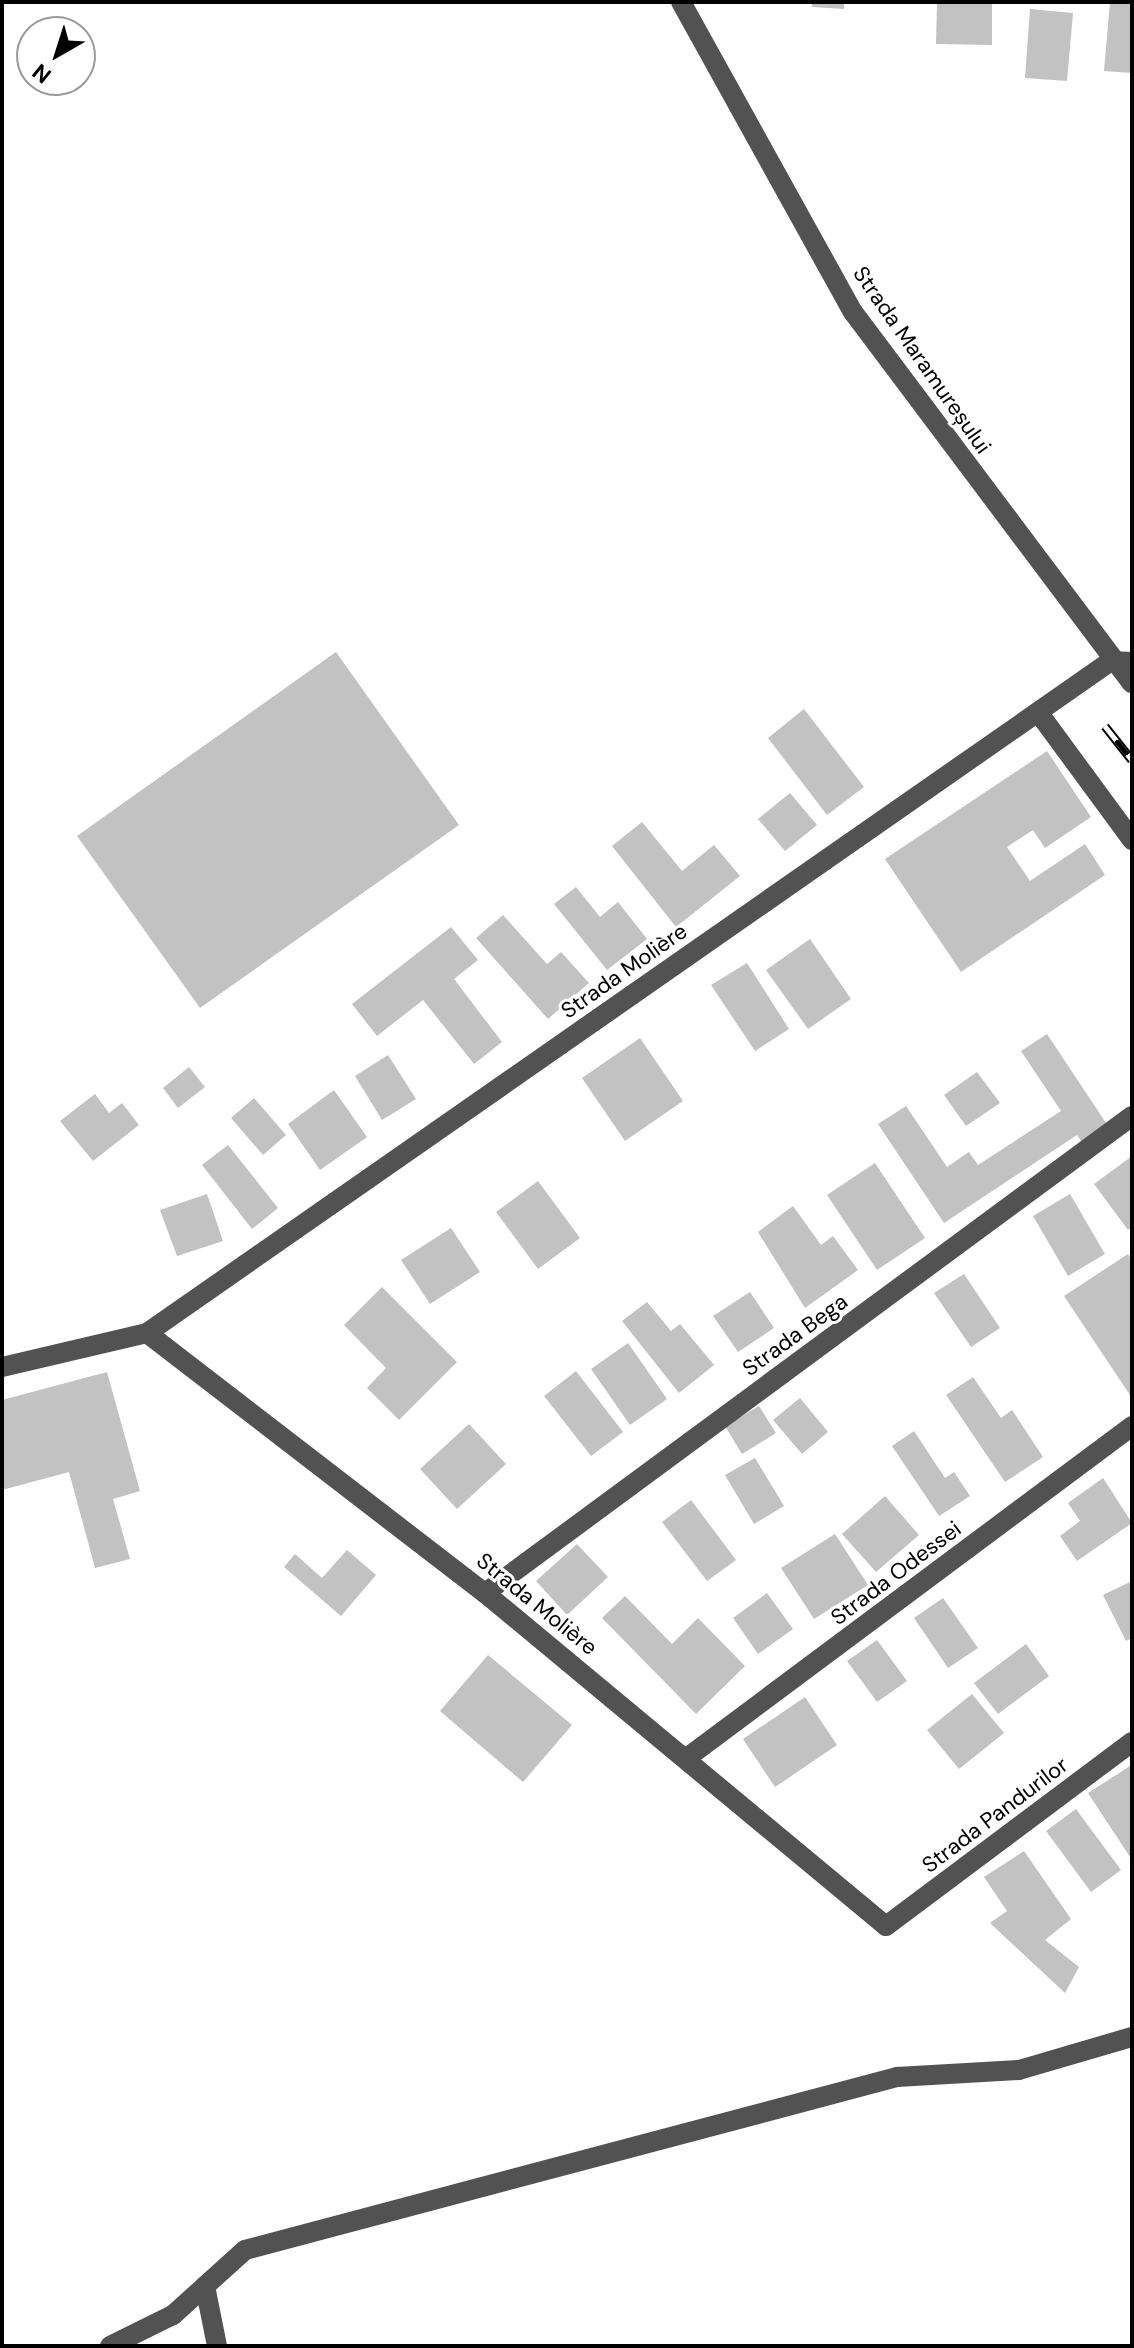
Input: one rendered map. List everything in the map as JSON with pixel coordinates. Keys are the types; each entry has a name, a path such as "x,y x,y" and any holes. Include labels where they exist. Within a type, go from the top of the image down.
{"street":[{"name":"Strada Maramureșului","path":"681,2 853,312 1122,662 1132,683"},
{"name":"Strada Molière","path":"2,1367 147,1333 1038,712 1122,662"},
{"path":"1038,712 1132,840"},
{"name":"Strada Bega","path":"485,1593 1132,1116"},
{"name":"Strada Molière","path":"147,1333 485,1593 688,1757 886,1926"},
{"name":"Strada Odessei","path":"688,1757 1132,1426"},
{"name":"Strada Pandurilor","path":"886,1926 1132,1742"},
{"path":"110,2346 173,2315 245,2250 897,2077 1019,2070 1132,2037"},
{"path":"205,2286 217,2346"}],"building":[{"path":"812,2 844,2 844,9 812,7"},
{"path":"937,2 992,3 992,45 936,44"},
{"path":"1110,2 1132,2 1132,73 1104,71"},
{"path":"1030,9 1073,13 1067,81 1025,78"},
{"path":"336,652 459,825 200,1008 77,836"},
{"path":"804,709 864,787 827,815 768,738"},
{"path":"1047,751 1091,817 1045,848 1033,830 1007,847 1030,881 1085,844 1105,875 961,972 885,859"},
{"path":"790,793 817,825 785,851 758,819"},
{"path":"642,822 682,871 714,845 740,876 676,927 612,846"},
{"path":"576,887 600,917 618,902 647,939 607,970 554,904"},
{"path":"503,915 547,964 561,952 589,983 548,1019 476,938"},
{"path":"451,927 478,960 454,979 502,1042 474,1064 423,1000 377,1036 352,1004"},
{"path":"810,939 851,999 808,1029 766,970"},
{"path":"747,963 789,1029 755,1051 711,985"},
{"path":"1047,1034 1110,1129 1084,1146 1077,1135 944,1223 878,1124 906,1106 947,1167 969,1152 978,1165 1061,1111 1021,1051"},
{"path":"640,1038 683,1101 625,1141 582,1078"},
{"path":"388,1055 416,1099 382,1120 355,1076"},
{"path":"189,1067 205,1087 178,1108 163,1088"},
{"path":"977,1072 1000,1103 966,1126 944,1095"},
{"path":"334,1090 367,1137 320,1170 288,1124"},
{"path":"95,1094 109,1113 122,1103 139,1125 93,1161 60,1121"},
{"path":"254,1098 286,1135 263,1155 231,1118"},
{"path":"228,1145 278,1208 252,1229 202,1165"},
{"path":"1132,1156 1132,1227 1128,1230 1094,1184"},
{"path":"875,1163 925,1238 877,1270 827,1195"},
{"path":"538,1181 580,1238 538,1269 496,1212"},
{"path":"207,1194 223,1241 177,1256 160,1210"},
{"path":"1070,1194 1105,1254 1068,1276 1033,1216"},
{"path":"793,1206 821,1245 833,1236 858,1270 805,1308 758,1232"},
{"path":"451,1228 480,1272 430,1304 401,1260"},
{"path":"1128,1254 1132,1260 1130,1395 1064,1296"},
{"path":"964,1274 1000,1328 971,1347 934,1293"},
{"path":"382,1287 457,1362 399,1420 367,1388 386,1368 344,1325"},
{"path":"750,1292 774,1328 738,1352 713,1316"},
{"path":"647,1302 671,1331 680,1324 714,1365 679,1393 622,1321"},
{"path":"628,1343 667,1399 630,1425 591,1369"},
{"path":"576,1371 623,1432 591,1456 544,1396"},
{"path":"107,1372 140,1491 113,1499 130,1559 95,1568 69,1472 2,1490 2,1400"},
{"path":"973,1377 1001,1418 1012,1410 1043,1457 1005,1482 946,1395"},
{"path":"800,1398 828,1432 802,1454 773,1420"},
{"path":"759,1406 776,1433 742,1454 725,1426"},
{"path":"469,1424 506,1464 457,1509 420,1469"},
{"path":"914,1431 945,1478 954,1472 970,1496 939,1516 892,1446"},
{"path":"755,1458 784,1506 754,1524 725,1475"},
{"path":"1103,1478 1132,1523 1077,1561 1060,1536 1080,1521 1068,1503"},
{"path":"885,1496 919,1535 876,1572 842,1534"},
{"path":"691,1500 736,1560 707,1581 662,1522"},
{"path":"835,1534 868,1585 814,1619 781,1568"},
{"path":"577,1544 608,1577 567,1615 536,1581"},
{"path":"347,1550 376,1575 341,1616 284,1567 295,1554 322,1578"},
{"path":"1132,1581 1132,1638 1126,1641 1103,1595"},
{"path":"767,1593 793,1629 758,1654 733,1618"},
{"path":"625,1596 672,1644 698,1618 745,1666 696,1714 602,1618"},
{"path":"943,1598 978,1648 948,1668 914,1618"},
{"path":"877,1640 907,1681 877,1702 847,1661"},
{"path":"1026,1644 1049,1676 998,1714 974,1683"},
{"path":"488,1655 572,1725 523,1782 440,1711"},
{"path":"972,1694 1004,1733 959,1769 927,1730"},
{"path":"805,1697 837,1745 775,1787 743,1739"},
{"path":"1130,1766 1132,1769 1132,1860 1088,1793"},
{"path":"1076,1809 1121,1870 1091,1892 1046,1831"},
{"path":"1024,1851 1071,1919 1045,1940 1079,1967 1065,1993 990,1923 1007,1911 984,1877"}],"railway":[{"path":"1105,726 1132,760"}]}
